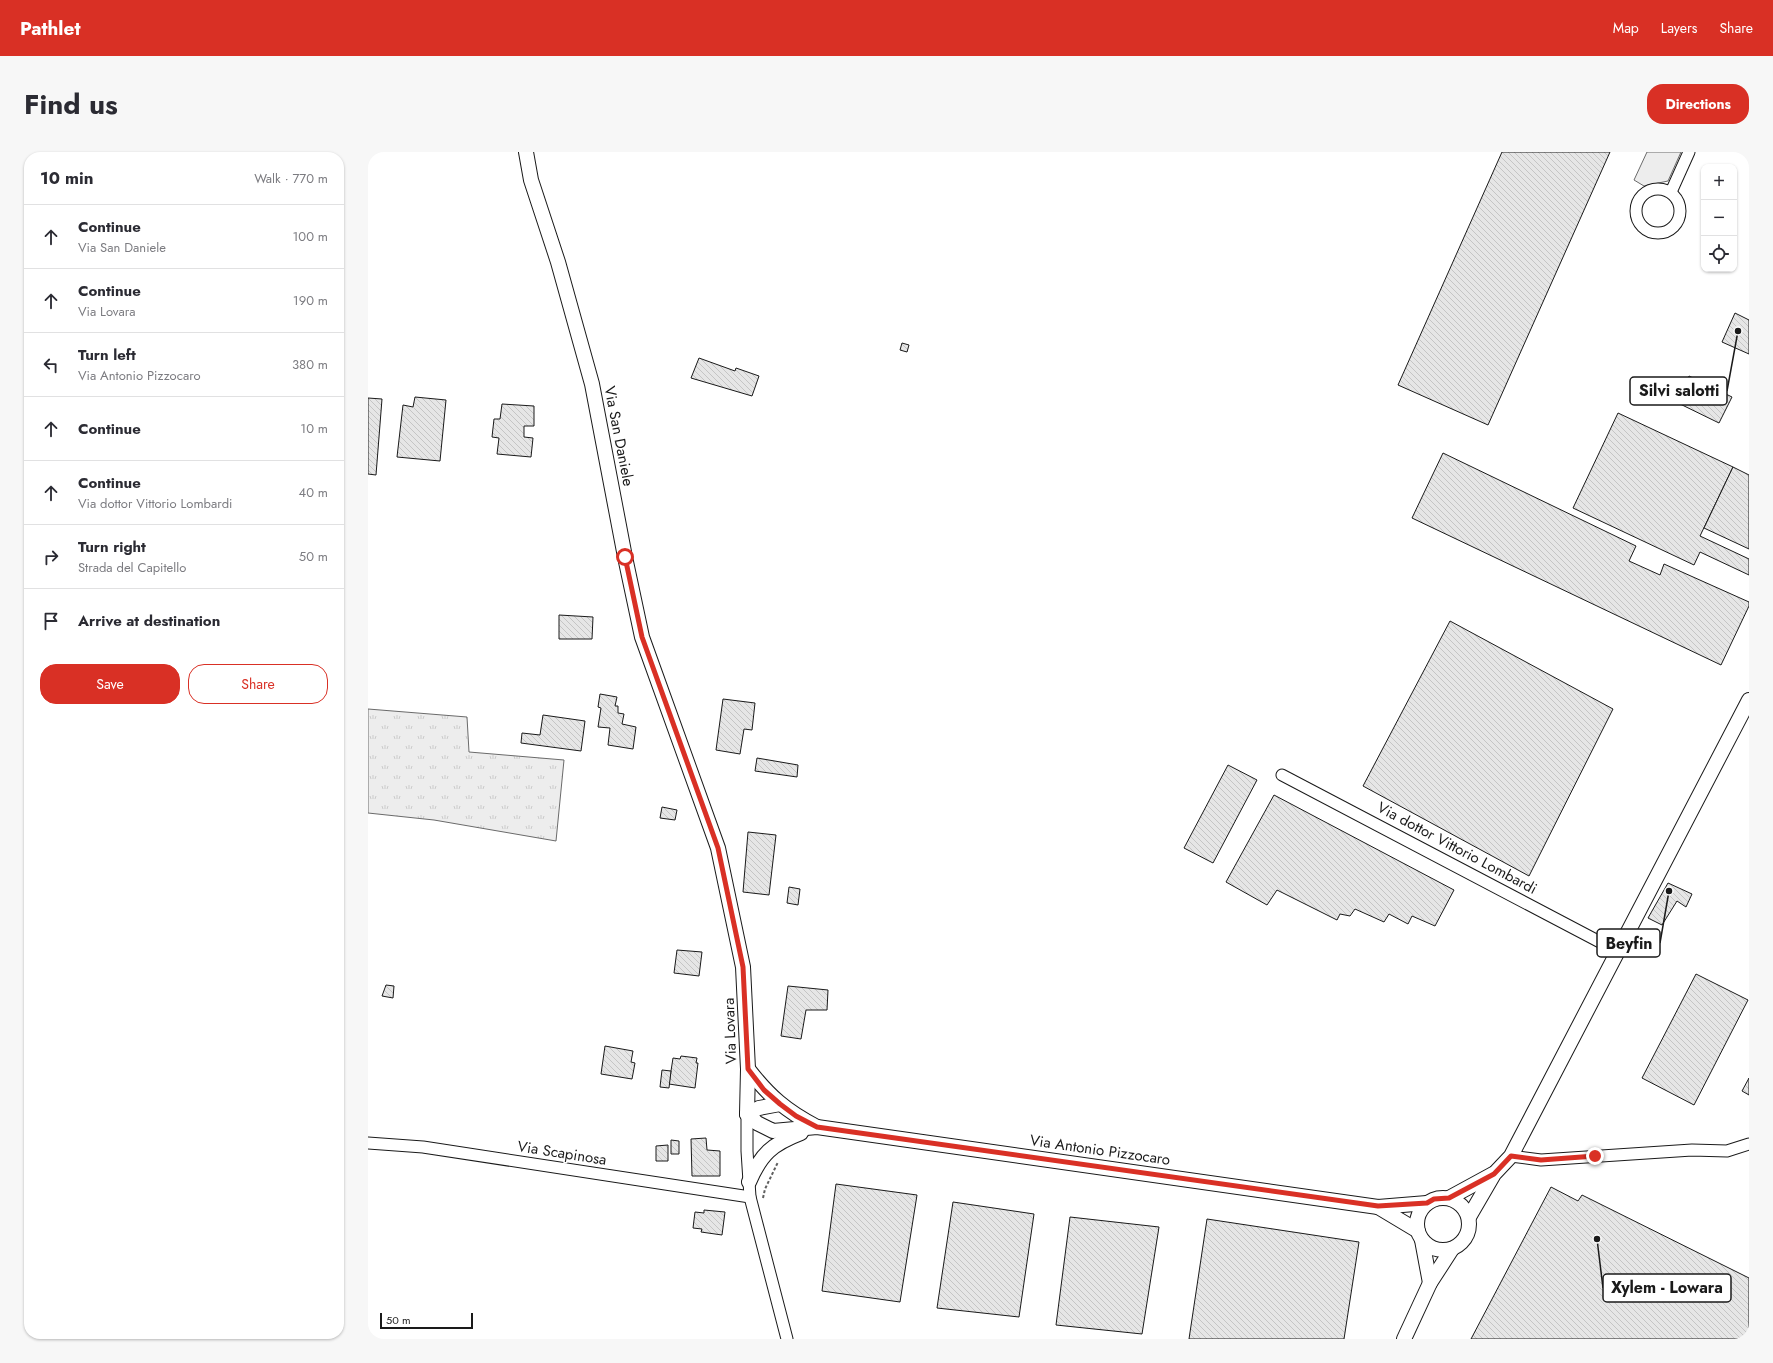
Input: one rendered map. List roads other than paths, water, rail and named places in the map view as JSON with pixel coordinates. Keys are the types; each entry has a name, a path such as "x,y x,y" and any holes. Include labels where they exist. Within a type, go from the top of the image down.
{"street":[{"name":"Via San Daniele","path":"526,152 531,180 558,262 592,384 642,637 675,728"},
{"path":"1671,192 1690,152"},
{"path":"1660,188 1671,192 1679,202 1680,215 1674,227 1663,234 1650,233 1639,225 1635,212 1638,199 1648,190 1660,188"},
{"path":"1420,1236 1428,1246 1444,1250 1452,1249 1459,1245 1468,1232 1469,1217 1494,1174 1511,1156 1749,700"},
{"name":"Via Lovara","path":"675,728 718,848 735,923 744,974 748,1069 747,1151 750,1196 787,1339"},
{"name":"Via dottor Vittorio Lombardi","path":"1282,775 1618,951"},
{"name":"Via Antonio Pizzocaro","path":"748,1069 764,1090 780,1104 796,1116 817,1127"},
{"path":"747,1114 759,1108 780,1104"},
{"name":"Via Antonio Pizzocaro","path":"747,1114 757,1123 773,1131 817,1127 1378,1206 1427,1203"},
{"name":"Via Antonio Pizzocaro","path":"749,1182 755,1168 768,1150 789,1138 817,1127"},
{"name":"Via Scapinosa","path":"368,1143 423,1147 750,1196"},
{"path":"1511,1156 1541,1160 1692,1150 1727,1151 1749,1144"},
{"path":"1430,1283 1420,1236 1418,1216 1427,1203 1434,1199 1449,1198 1494,1174"},
{"path":"1449,1198 1461,1205 1469,1217"},
{"name":"Via Antonio Pizzocaro","path":"1378,1206 1420,1236"},
{"path":"1404,1339 1430,1283 1452,1249"}],"place":[{"name":"Silvi salotti","path":"1738,331"},
{"name":"Beyfin","path":"1669,891"},
{"name":"Xylem - Lowara","path":"1597,1239"}]}
